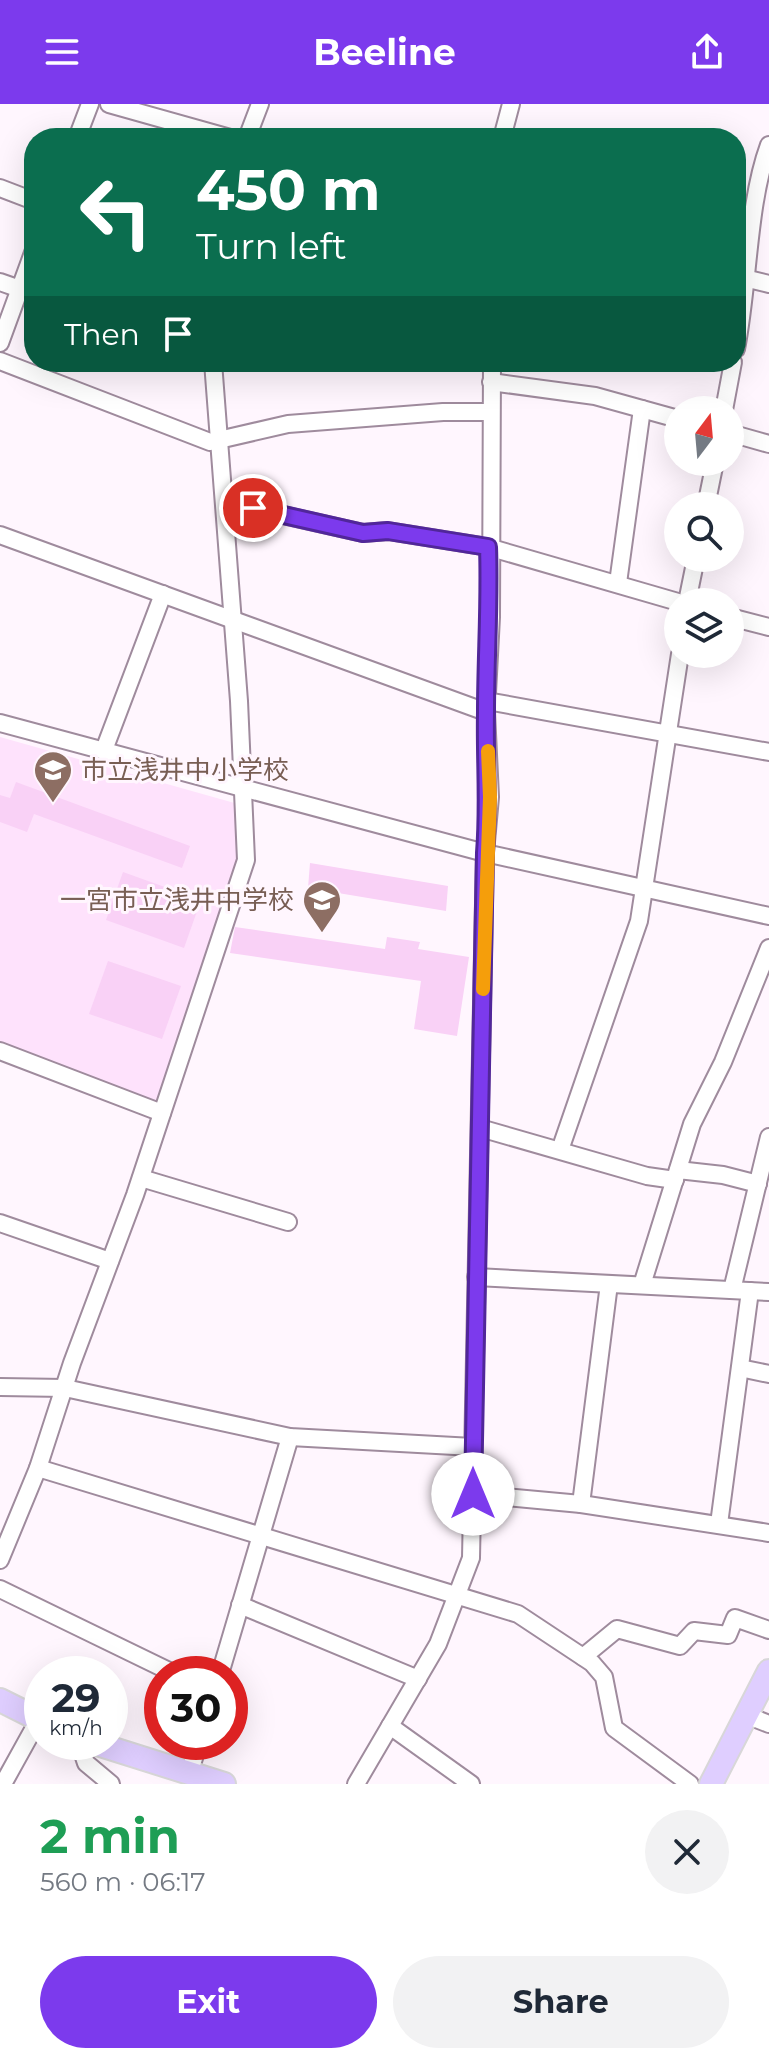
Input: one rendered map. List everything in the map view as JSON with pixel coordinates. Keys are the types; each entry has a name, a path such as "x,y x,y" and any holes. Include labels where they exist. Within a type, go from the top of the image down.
{"main road":[{"path":"711,1784 769,1671"},
{"path":"0,1700 24,1712"},
{"path":"128,1754 224,1784"}],"street":[{"path":"81,128 90,104"},
{"path":"109,104 194,128"},
{"path":"251,128 260,104"},
{"path":"505,128 511,104"},
{"path":"746,253 759,176 769,145"},
{"path":"0,188 24,197"},
{"path":"746,278 769,284"},
{"path":"0,282 20,289"},
{"path":"0,343 24,282"},
{"path":"0,361 24,370"},
{"path":"29,372 210,442 288,424 443,412 491,412"},
{"path":"0,1560 38,1468 141,1178 246,860 234,620 214,372"},
{"path":"356,1784 438,1644 471,1558 485,853 490,797 486,706 491,617 488,547 492,372"},
{"path":"727,396 731,372"},
{"path":"491,382 595,396 664,415"},
{"path":"618,583 642,409"},
{"path":"744,437 769,444"},
{"path":"225,502 363,533 388,531 488,547 664,598"},
{"path":"0,535 234,620 486,706 769,752"},
{"path":"104,750 163,594"},
{"path":"744,621 769,627"},
{"path":"560,1150 639,921 678,668"},
{"path":"0,723 485,853 645,891 769,916"},
{"path":"642,1285 692,1124 723,1062 769,948"},
{"path":"0,1051 162,1113"},
{"path":"480,1128 647,1176 723,1175 758,1184"},
{"path":"732,1290 769,1137"},
{"path":"141,1178 288,1222"},
{"path":"0,1223 110,1261"},
{"path":"476,1277 769,1292"},
{"path":"581,1504 609,1284"},
{"path":"719,1524 750,1291"},
{"path":"740,1368 769,1374"},
{"path":"0,1387 65,1388 290,1437 473,1447"},
{"path":"225,1656 290,1437"},
{"path":"38,1468 518,1614 583,1657 604,1677 614,1728 690,1784"},
{"path":"473,1494 581,1504 769,1533"},
{"path":"0,1589 144,1659"},
{"path":"240,1605 418,1679"},
{"path":"583,1657 617,1629 680,1646 694,1631 728,1635 735,1618 769,1630"},
{"path":"746,1715 769,1724"},
{"path":"390,1726 471,1784"},
{"path":"3,1784 24,1748"},
{"path":"85,1760 111,1784"},
{"path":"189,1774 193,1760"}],"shaded area":[{"path":"0,737 238,804 237,864 158,1101 148,1103 0,1044"}],"building":[{"path":"16,782 190,846 182,868 34,814 27,832 0,822 0,795 10,798"},
{"path":"310,863 448,886 446,911 308,888"},
{"path":"123,872 201,900 184,948 106,920"},
{"path":"235,927 385,949 387,937 420,942 418,949 469,957 457,1036 414,1029 421,981 230,953"},
{"path":"108,961 181,986 162,1039 89,1014"}],"slow traffic":[{"path":"483,989 485,853 490,797 488,751"}],"place":[{"name":"市立浅井中小学校","path":"53,804"},
{"name":"一宮市立浅井中学校","path":"322,934"}],"route":[{"path":"253,508 363,533 388,531 416,534 488,547 491,617 486,712 490,797 485,853 473,1494"}]}
